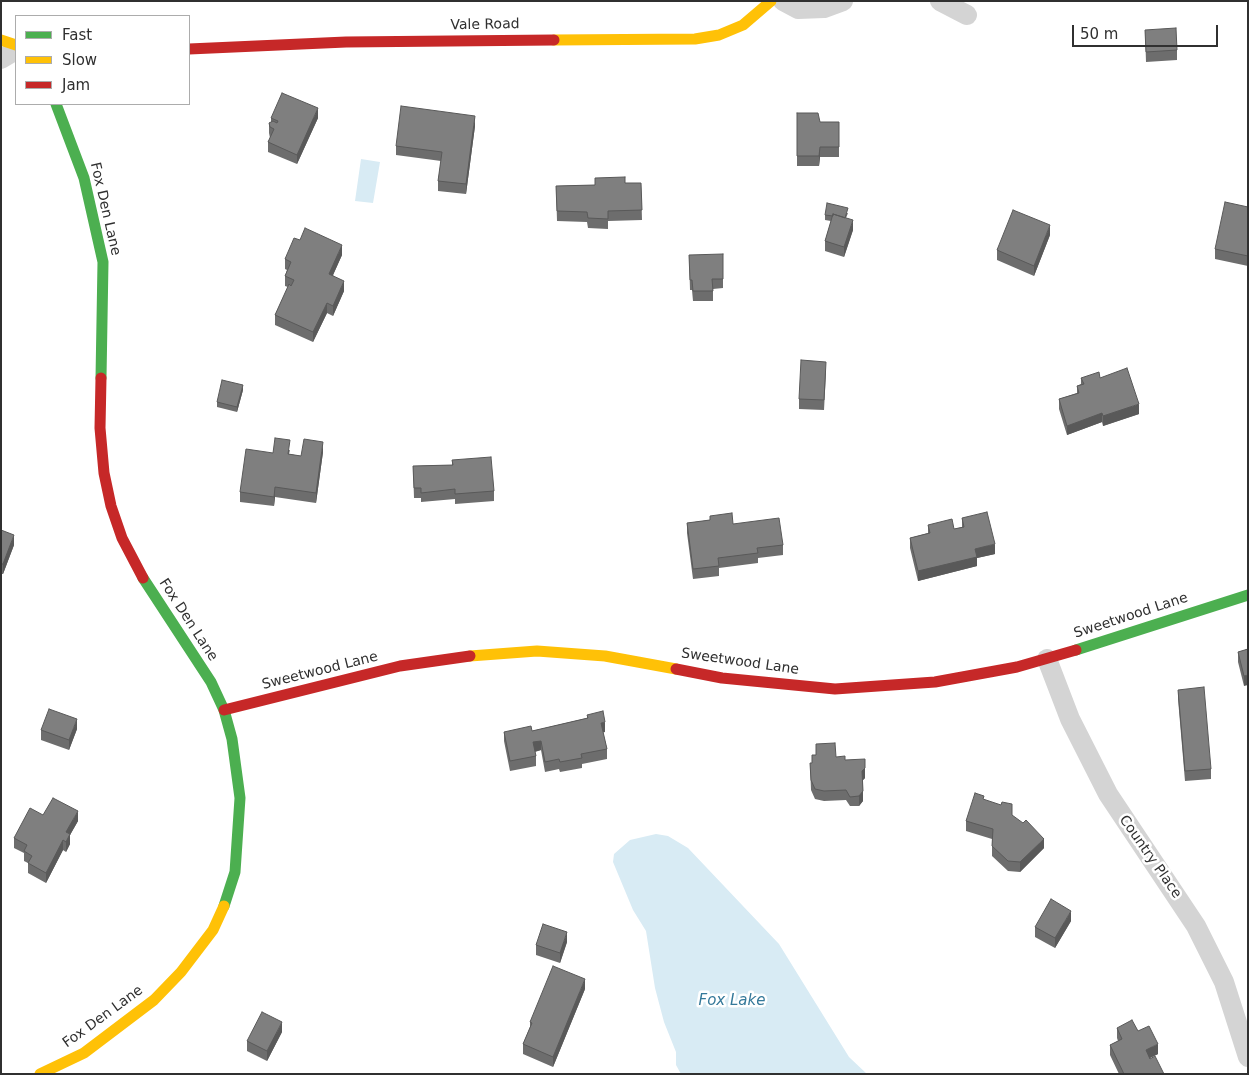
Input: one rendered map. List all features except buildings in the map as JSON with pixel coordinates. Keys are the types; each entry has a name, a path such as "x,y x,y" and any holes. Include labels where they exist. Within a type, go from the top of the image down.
{"street":[{"name":"Vale Road","path":"190,49 346,42 694,39 719,35 744,25 771,1"},
{"path":"783,1 798,9 824,8 843,1"},
{"path":"940,1 967,14"},
{"path":"1,40 15,45"},
{"path":"1,59 15,51"},
{"name":"Fox Den Lane","path":"49,1072 84,1053 154,1000 181,972 213,930 224,907 236,872 240,798 232,739 224,710 211,682 137,569 122,538 111,506 104,473 100,428 102,255 84,178 56,105"},
{"name":"Sweetwood Lane","path":"224,710 400,666 488,654 537,651 605,656 722,678 835,688 935,682 1047,659 1248,595"},
{"name":"Country Place","path":"1047,659 1070,719 1111,800 1196,926 1226,990 1248,1057"}],"water":[{"path":"361,159 380,162 373,203 355,201"},
{"name":"Fox Lake","path":"656,834 668,836 688,848 779,944 849,1057 867,1074 681,1074 676,1065 676,1052 664,1022 655,988 646,931 633,910 613,862 614,854 630,840"}],"traffic: fast":[{"path":"56,105 84,178 103,262 101,378"},
{"path":"143,578 211,682 224,710 232,739 240,798 235,872 224,906"},
{"path":"1076,650 1248,595"}],"traffic: slow":[{"path":"554,40 695,39 719,35 743,25 771,1"},
{"path":"1,40 15,45"},
{"path":"470,656 537,651 605,656 676,669"},
{"path":"40,1074 84,1053 154,1000 181,972 213,930 224,906"}],"traffic: jam":[{"path":"190,49 346,42 554,40"},
{"path":"101,378 100,428 104,473 111,506 122,538 143,578"},
{"path":"676,669 722,678 835,689 935,682 1017,667 1076,650"},
{"path":"224,710 400,666 470,656"}]}
